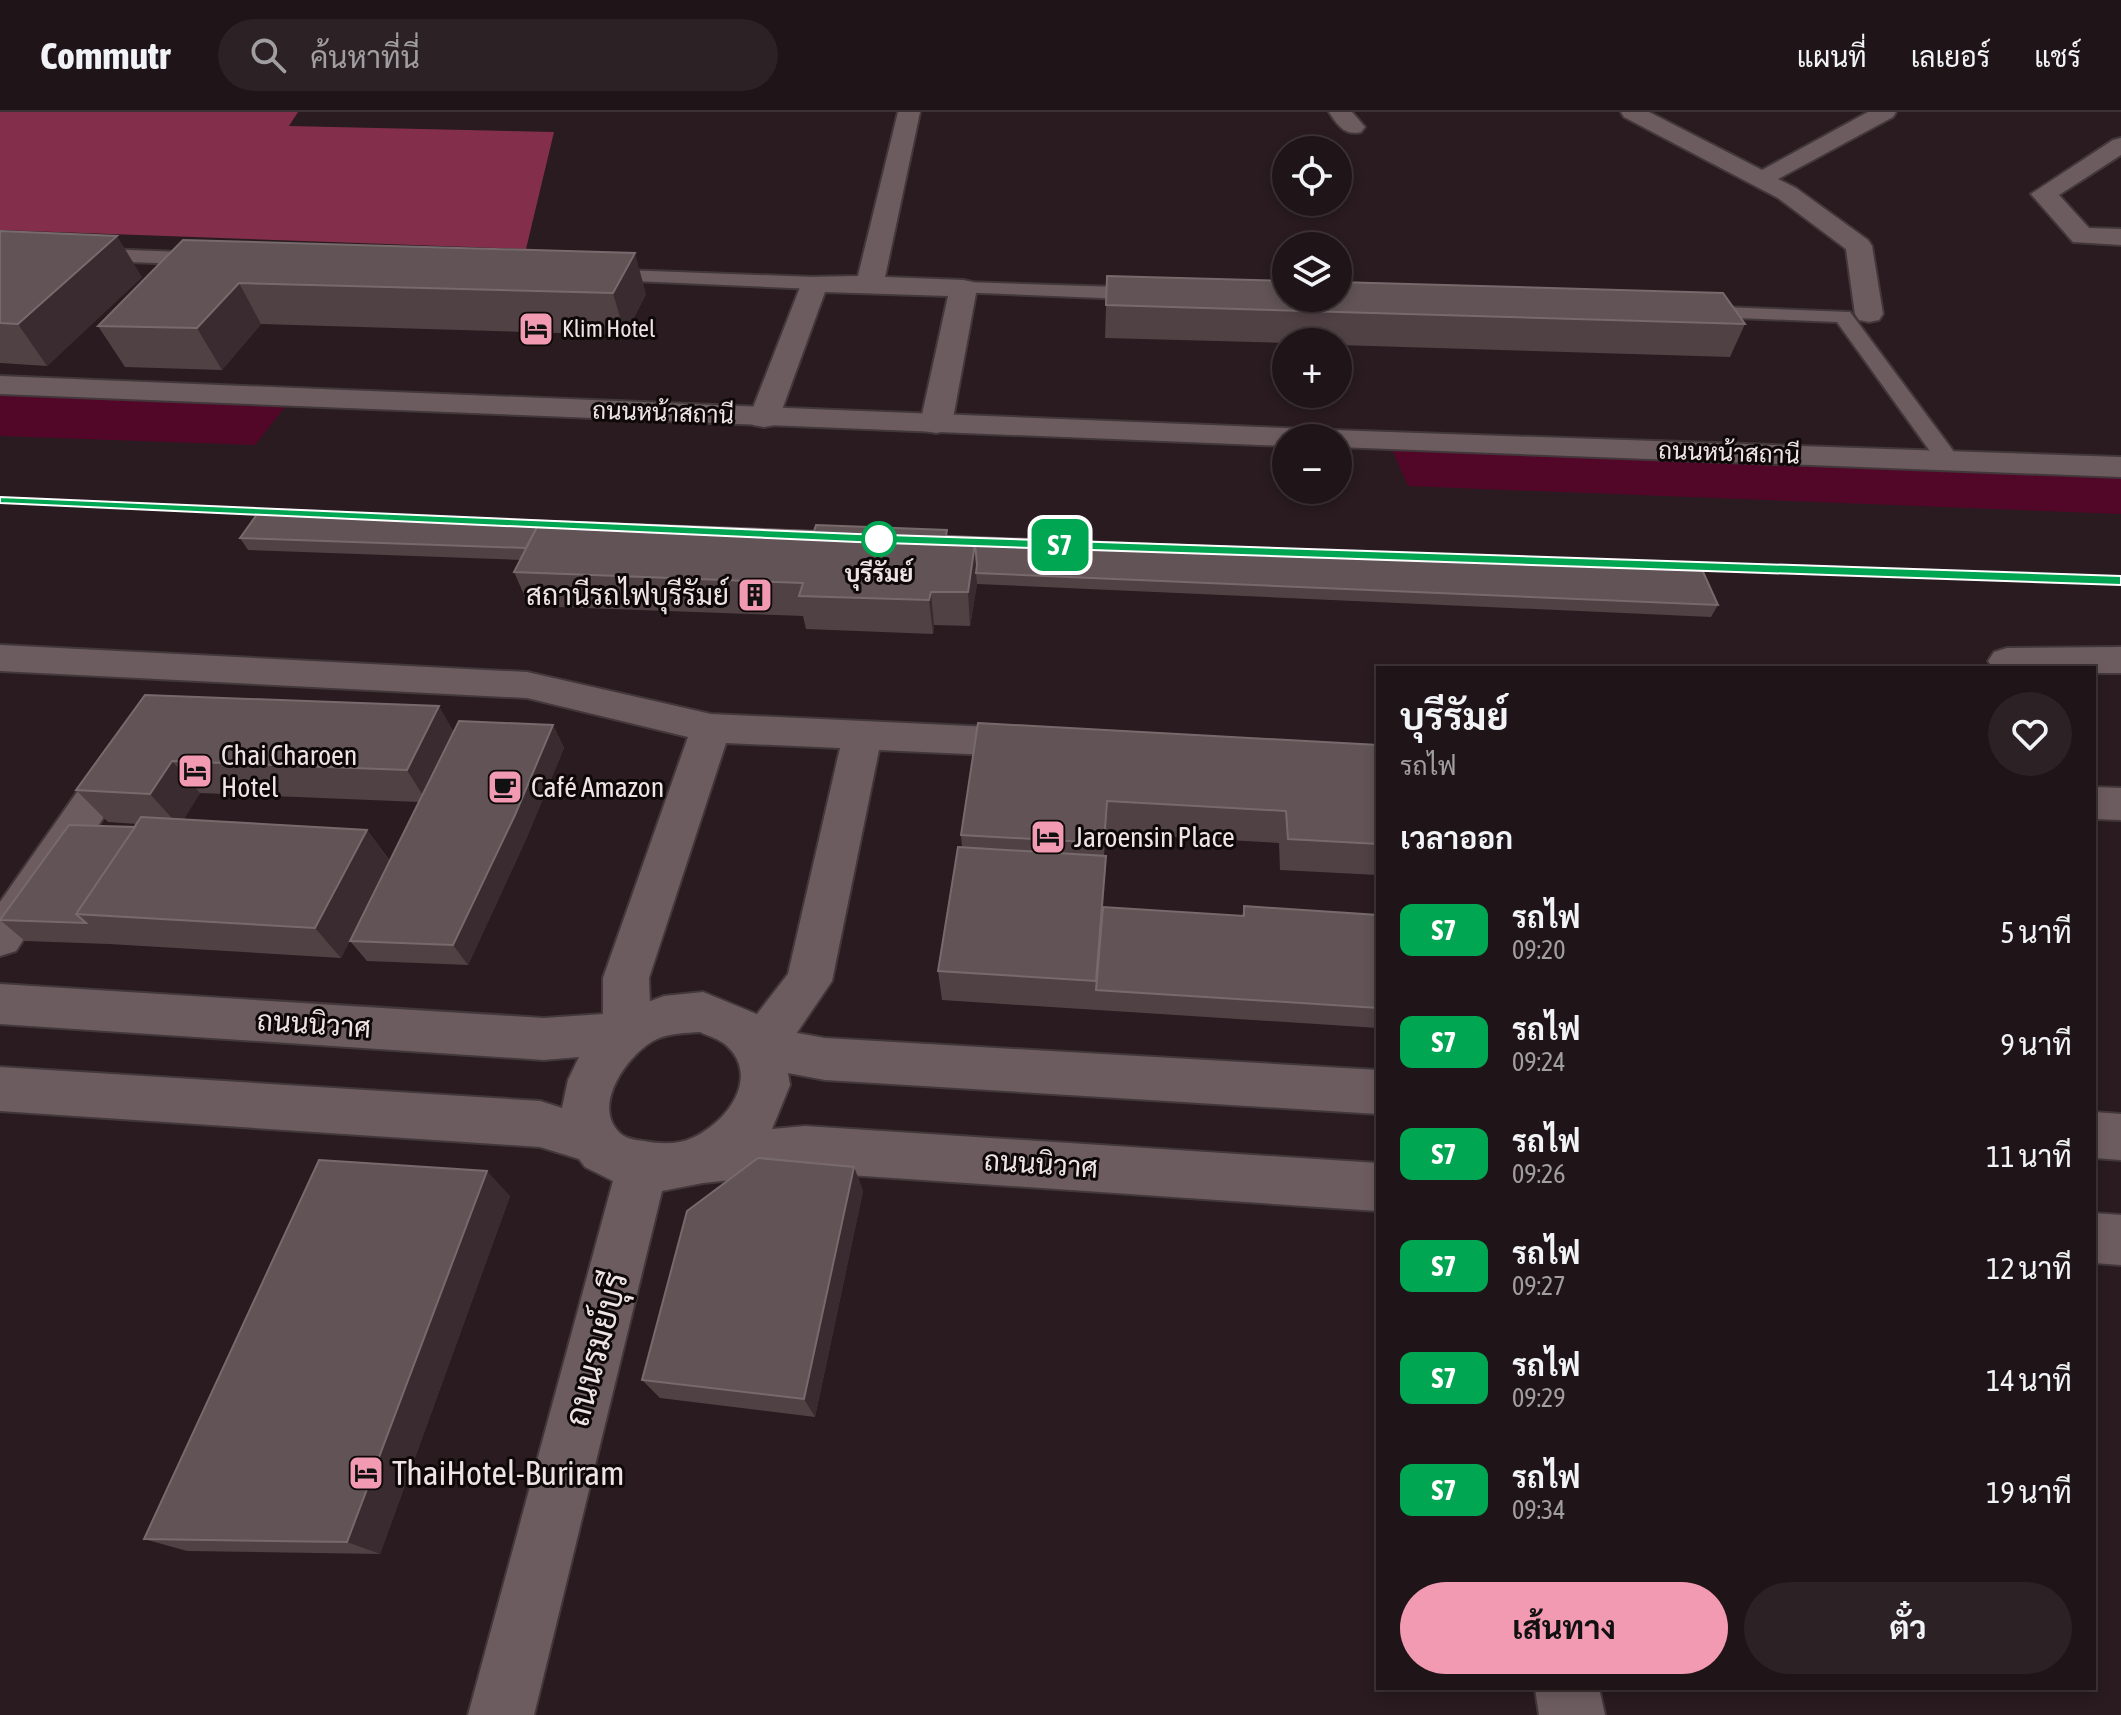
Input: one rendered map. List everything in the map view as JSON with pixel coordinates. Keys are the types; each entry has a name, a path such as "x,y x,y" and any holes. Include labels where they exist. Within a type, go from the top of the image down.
{"street":[{"path":"870,285 909,112"},
{"path":"1632,112 1787,193 1859,246 1869,314"},
{"path":"1772,173 1885,112"},
{"path":"2121,145 2044,194 2082,236 2121,237"},
{"path":"764,418 814,283 963,288 936,424"},
{"name":"ถนนหน้าสถานี","path":"0,385 1272,436"},
{"name":"ถนนหน้าสถานี","path":"1352,439 2121,467"},
{"path":"0,658 527,685 711,728 1071,745"},
{"path":"2007,661 2121,660"},
{"path":"0,938 184,667"},
{"path":"627,1033 626,978 711,728"},
{"path":"760,1047 809,981 862,736"},
{"path":"2096,803 2121,804"},
{"name":"ถนนนิวาศ","path":"0,1004 544,1039 627,1033"},
{"path":"0,1089 540,1124 620,1156 674,1169 705,1160 731,1143 752,1121 764,1096 766,1070 760,1047 746,1030 727,1018 703,1012 678,1013 651,1019 627,1033 607,1051 593,1074 585,1098 587,1121 620,1156"},
{"path":"760,1047 825,1059 1376,1092"},
{"path":"2096,1135 2121,1137"},
{"name":"ถนนนิวาศ","path":"705,1160 805,1149 1376,1187"},
{"name":"ถนนรมย์บุรี","path":"501,1715 620,1156"},
{"path":"2096,1238 2121,1240"},
{"path":"1567,1690 1572,1715"}],"lane":[{"path":"0,251 224,260"},
{"path":"575,274 814,283"},
{"path":"963,288 1167,294"},
{"path":"1670,311 1869,314"},
{"path":"1843,316 1948,460"}],"shaded area":[{"path":"0,112 298,112 289,126 554,132 526,249 0,230"},
{"path":"0,385 292,398 255,445 0,436"},
{"path":"1388,440 2121,467 2121,514 1408,486"}],"building":[{"path":"0,231 117,236 18,324 0,323"},
{"path":"183,240 635,253 613,293 239,283 197,328 98,326"},
{"path":"1107,276 1272,281 1272,310 1106,305"},
{"path":"1352,282 1723,293 1745,324 1341,312 1352,312"},
{"path":"260,510 814,531 812,537 537,527 526,548 240,538"},
{"path":"816,525 947,530 945,542 975,543 968,592 931,592 929,600 799,596 803,583 514,572 537,527 812,537"},
{"path":"948,536 1700,565 1718,605 976,573 975,543 948,542"},
{"path":"145,695 439,706 407,770 172,761 150,794 76,790"},
{"path":"459,721 553,725 515,815 453,945 350,941"},
{"path":"978,723 1376,745 1376,844 1288,839 1286,811 1107,801 1104,843 961,835"},
{"path":"141,817 367,830 315,928 76,914"},
{"path":"69,825 135,827 76,914 86,923 0,920"},
{"path":"958,847 1106,856 1096,981 938,971"},
{"path":"1244,906 1376,915 1376,1008 1096,990 1103,907 1244,916"},
{"path":"758,1158 854,1167 804,1399 642,1380 687,1211"},
{"path":"319,1160 487,1171 347,1542 144,1539"}],"railway":[{"path":"0,500 282,513"},
{"path":"1677,566 2121,581"}],"train":[{"name":"S7","path":"0,500 857,538 2121,581"}],"place":[{"name":"Klim Hotel","path":"536,329"},
{"name":"บุรีรัมย์","path":"879,539"},
{"name":"สถานีรถไฟบุรีรัมย์","path":"755,595"},
{"name":"Chai Charoen Hotel","path":"195,771"},
{"name":"Café Amazon","path":"505,787"},
{"name":"Jaroensin Place","path":"1048,837"},
{"name":"ThaiHotel-Buriram","path":"366,1473"}]}
